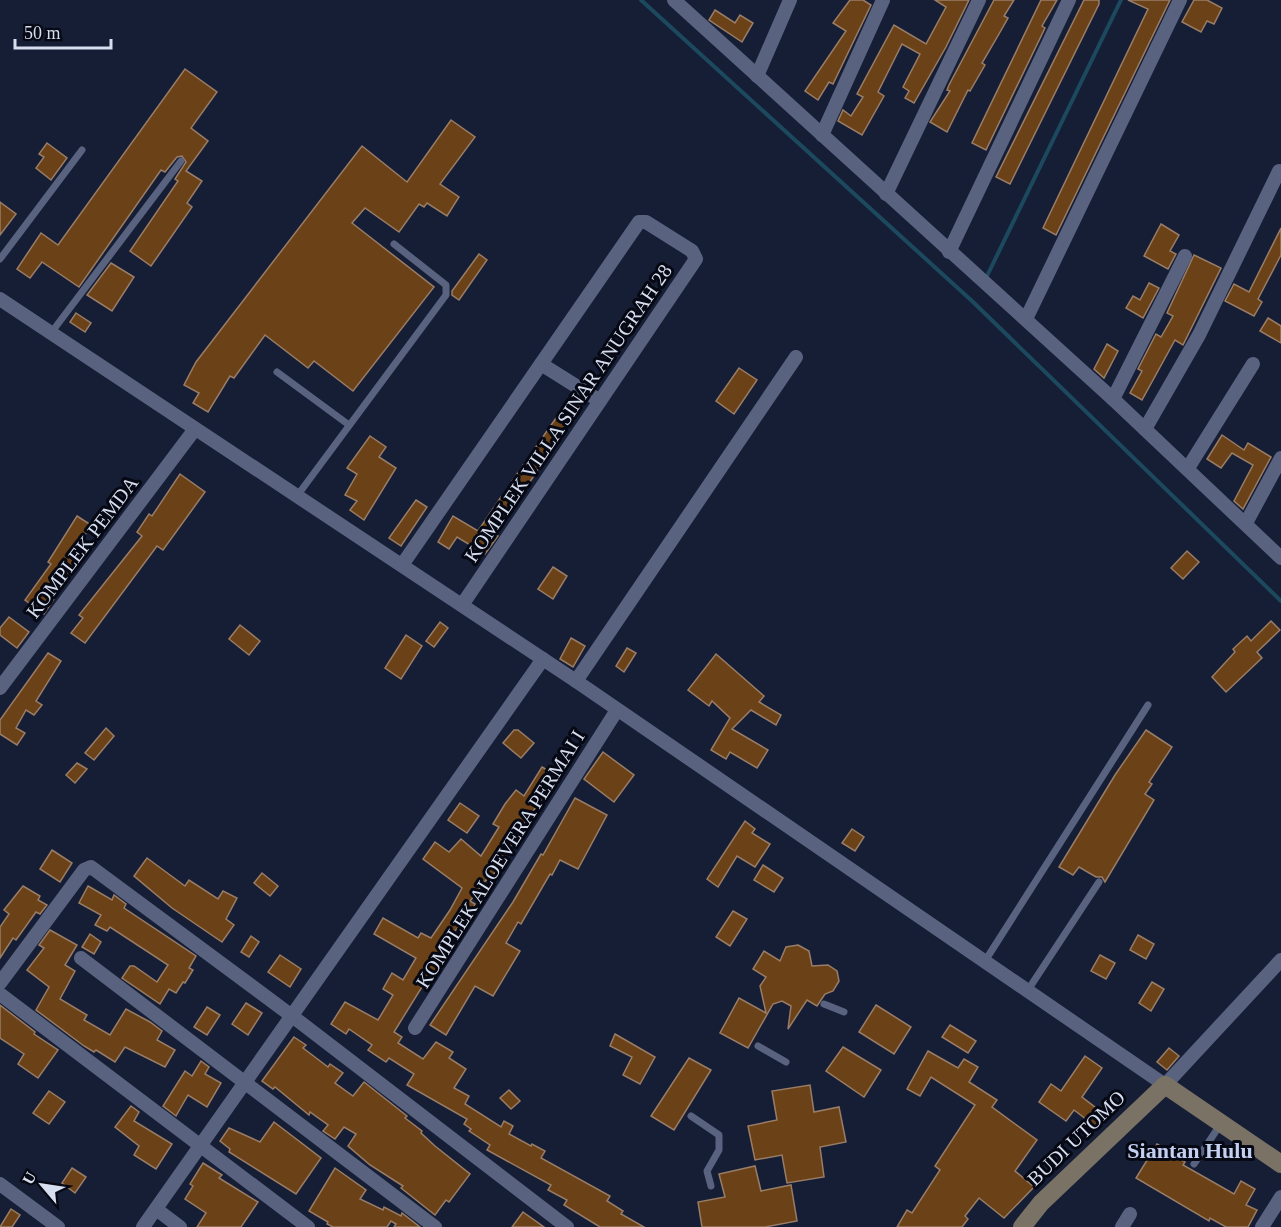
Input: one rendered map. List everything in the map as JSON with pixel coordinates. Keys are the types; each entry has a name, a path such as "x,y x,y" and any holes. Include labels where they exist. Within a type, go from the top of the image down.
{"street":[{"path":"757,76 790,0"},
{"path":"822,135 883,0"},
{"path":"886,194 979,0"},
{"path":"949,252 1069,0"},
{"path":"1026,319 1180,0"},
{"path":"679,2 949,252 1026,319 1188,468 1281,558"},
{"path":"1145,429 1199,335 1279,171"},
{"name":"KOMPLEK VILLA SINAR ANUGRAH 28","path":"402,565 639,222 646,222 692,251 696,259 462,605"},
{"path":"1113,399 1185,256"},
{"path":"0,299 576,681 1281,1164"},
{"path":"576,681 796,357"},
{"path":"541,364 600,401"},
{"path":"1188,468 1253,364"},
{"name":"KOMPLEK PEMDA","path":"0,688 195,429"},
{"path":"1246,523 1281,458"},
{"path":"143,1227 543,659"},
{"name":"KOMPLEK ALOEVERA PERMAI I","path":"415,1028 617,710"},
{"path":"0,983 84,870 91,867 292,1016 567,1227"},
{"path":"81,958 245,1080 435,1227"},
{"path":"1165,1085 1281,960"},
{"path":"0,994 308,1227"},
{"name":"BUDI UTOMO","path":"1022,1227 1041,1203 1165,1085"},
{"path":"0,1184 54,1226"},
{"path":"1262,1227 1281,1197"},
{"path":"156,1209 180,1227"},
{"path":"1122,1227 1130,1214"}],"lane":[{"path":"0,259 82,150"},
{"path":"51,333 182,161"},
{"path":"297,496 446,295 446,285 394,244"},
{"path":"277,372 349,425"},
{"path":"985,961 1148,705"},
{"path":"1028,990 1099,882"},
{"path":"824,1004 844,1012"},
{"path":"758,1046 786,1062"},
{"path":"691,1116 719,1135 719,1150 707,1171 711,1186"},
{"path":"1194,1164 1221,1123"}],"building":[{"path":"850,0 863,0 871,5 833,84 829,82 818,100 805,91 846,31 833,23"},
{"path":"935,0 969,0 946,47 914,103 905,98 909,91 903,87 920,54 902,44 878,92 884,96 862,135 838,121 843,110 851,116 863,97 857,94 894,25 926,44 946,7"},
{"path":"994,0 1014,0 1004,16 1008,18 982,63 985,65 970,91 968,90 947,132 930,122 950,91 947,90 949,85"},
{"path":"1041,0 1057,0 1042,26 1045,28 986,150 972,143"},
{"path":"1084,0 1099,0 1099,4 1010,184 996,177"},
{"path":"1128,0 1170,0 1056,235 1043,228 1148,9"},
{"path":"1194,0 1207,0 1222,8 1214,24 1207,21 1201,32 1182,22"},
{"path":"715,10 735,23 740,15 753,23 742,42 709,20"},
{"path":"185,69 217,92 191,128 208,141 186,171 202,181 187,203 192,207 151,266 130,251 178,181 175,179 186,162 182,156 177,157 165,172 161,170 79,287 42,262 30,278 17,269 41,233 58,245"},
{"path":"451,120 475,137 440,184 459,197 447,216 427,203 424,207 419,204 399,232 365,208 352,223 434,287 353,391 314,361 308,368 265,335 234,378 230,376 208,412 193,403 199,393 184,385 196,362 362,146 407,182"},
{"path":"47,143 67,158 51,180 36,168 44,157 39,154"},
{"path":"0,202 16,214 0,235"},
{"path":"1161,224 1179,235 1170,251 1176,254 1168,269 1144,256"},
{"path":"1281,228 1281,255 1258,299 1262,302 1254,316 1225,301 1234,284 1249,292"},
{"path":"479,254 487,260 459,300 452,295 452,291"},
{"path":"1194,255 1221,268 1183,345 1175,340 1142,400 1130,393 1142,371 1138,369 1156,334 1161,337 1173,316 1167,313"},
{"path":"111,263 134,277 112,311 87,295"},
{"path":"1149,283 1159,288 1143,318 1126,308 1133,296 1140,300"},
{"path":"76,313 91,323 85,332 70,322"},
{"path":"1268,318 1281,326 1281,343 1260,331"},
{"path":"1107,344 1118,351 1104,378 1094,369"},
{"path":"739,368 757,380 734,414 716,401"},
{"path":"570,398 580,404 526,488 522,488 512,481"},
{"path":"1222,435 1244,450 1248,443 1271,457 1243,509 1234,501 1253,465 1232,453 1221,468 1207,459"},
{"path":"370,436 386,447 379,457 396,468 364,520 350,510 357,501 345,495 357,474 347,468"},
{"path":"180,474 205,492 163,550 157,546 85,643 71,633 83,618 79,615 142,536 137,532 149,514 152,516"},
{"path":"501,497 514,505 495,534 498,536 485,554 457,537 449,549 438,542 453,516 478,531"},
{"path":"416,500 427,507 401,546 389,538"},
{"path":"77,516 91,525 76,550 83,555 44,614 25,600 51,564 48,562"},
{"path":"1187,551 1199,562 1183,579 1171,568"},
{"path":"553,567 567,576 553,599 538,589"},
{"path":"9,617 29,632 17,648 0,635 0,628"},
{"path":"1271,621 1280,630 1257,652 1262,658 1226,692 1212,677 1235,652 1233,649 1247,636 1251,641"},
{"path":"440,622 448,628 434,647 426,641"},
{"path":"240,625 260,641 249,655 229,639"},
{"path":"406,635 422,646 401,679 385,668"},
{"path":"571,638 585,646 573,667 560,659"},
{"path":"627,648 636,653 624,672 616,666"},
{"path":"48,653 61,661 36,701 42,705 34,715 26,710 16,728 25,733 17,745 0,734 0,720"},
{"path":"716,654 764,696 759,702 781,715 776,725 751,710 732,729 768,750 757,768 730,752 726,759 711,750 730,718 712,701 709,706 688,690"},
{"path":"106,728 114,736 94,760 85,753"},
{"path":"514,730 518,730 534,743 521,758 503,743"},
{"path":"1146,730 1172,747 1149,782 1152,784 1145,794 1154,800 1105,882 1102,877 1096,877 1079,867 1073,875 1059,867 1115,775"},
{"path":"603,752 634,775 614,802 584,779"},
{"path":"77,763 87,769 75,783 66,775"},
{"path":"542,767 559,777 527,819 489,882 486,880 470,901 475,904 469,916 455,931 443,952 446,954 428,984 425,982 394,1032 402,1037 398,1043 423,1059 436,1042 453,1052 449,1058 466,1069 454,1088 469,1096 465,1104 501,1127 504,1121 513,1126 509,1134 545,1151 541,1158 610,1196 607,1201 623,1211 621,1214 644,1227 600,1227 564,1205 567,1200 548,1190 551,1185 487,1150 490,1145 469,1131 471,1129 464,1124 467,1119 407,1085 414,1074 389,1058 386,1062 368,1050 372,1045 349,1029 346,1034 331,1024 345,1002 378,1020 393,995 383,989 392,973 403,980 416,958 374,934 383,918 418,938 421,933 431,938 450,910 462,888 423,859 435,842 449,852 461,839 481,856 499,827 493,824 505,804 516,790 524,796"},
{"path":"575,798 607,815 578,869 560,860 521,924 518,922 506,943 520,951 493,996 475,986 446,1035 430,1025 513,902"},
{"path":"460,803 479,816 467,833 448,820"},
{"path":"745,821 755,829 752,833 770,844 755,867 737,856 718,887 707,879"},
{"path":"852,829 864,837 855,851 842,843"},
{"path":"52,850 72,863 60,882 40,869"},
{"path":"147,858 185,886 189,880 218,899 223,891 237,898 226,919 234,925 222,942 172,908 134,876"},
{"path":"763,865 783,878 774,892 754,880"},
{"path":"262,873 278,886 270,896 254,883"},
{"path":"23,886 40,896 38,900 47,905 40,914 36,912 16,940 13,938 0,958 0,927 9,914 4,910"},
{"path":"88,886 112,900 114,895 126,904 124,908 196,956 189,968 193,970 176,993 169,989 160,1004 122,978 130,966 134,966 157,982 168,965 110,927 107,931 95,925 101,915 79,903"},
{"path":"733,911 747,919 730,946 716,937"},
{"path":"50,930 77,945 65,965 75,971 60,999 87,1015 84,1020 110,1035 126,1009 150,1022 162,1031 157,1040 175,1050 165,1067 125,1047 115,1062 96,1050 94,1052 84,1046 36,1010 49,987 27,970 44,948 39,945"},
{"path":"90,934 101,942 94,954 82,947"},
{"path":"1138,935 1154,944 1146,959 1130,950"},
{"path":"251,936 259,942 249,957 241,952"},
{"path":"798,945 809,951 812,966 828,965 837,971 839,981 833,991 825,994 817,1006 807,1000 788,1029 791,1006 782,1001 773,1004 748,1048 720,1033 739,998 766,1013 760,986 766,977 753,969 764,951 780,961 786,947"},
{"path":"280,955 301,969 290,987 268,972"},
{"path":"1100,955 1115,963 1106,979 1091,971"},
{"path":"1152,982 1164,989 1151,1011 1139,1003"},
{"path":"246,1003 262,1013 248,1035 232,1024"},
{"path":"0,1005 35,1032 34,1034 58,1050 38,1078 18,1064 24,1054 0,1038"},
{"path":"876,1005 911,1027 894,1054 859,1032"},
{"path":"207,1007 220,1015 207,1035 194,1027"},
{"path":"950,1025 976,1041 968,1053 942,1037"},
{"path":"615,1034 655,1057 640,1084 623,1075 632,1057 610,1046"},
{"path":"294,1037 306,1045 303,1048 328,1067 330,1064 343,1073 335,1083 353,1096 364,1082 407,1116 405,1118 422,1131 421,1133 435,1146 470,1174 449,1202 446,1200 435,1215 401,1188 403,1186 370,1165 348,1146 356,1134 344,1127 335,1139 323,1131 328,1125 310,1112 309,1115 275,1087 273,1089 262,1081"},
{"path":"843,1047 881,1070 864,1097 826,1071"},
{"path":"1169,1048 1179,1056 1167,1070 1157,1062"},
{"path":"928,1051 958,1068 964,1059 978,1067 969,1082 997,1100 992,1107 1037,1140 1015,1171 1034,1187 1004,1218 979,1198 965,1216 968,1219 962,1227 897,1227 907,1210 912,1213 940,1170 935,1166 975,1105 931,1077 920,1096 907,1089"},
{"path":"1085,1056 1102,1068 1082,1097 1104,1114 1095,1126 1074,1110 1066,1121 1039,1102 1051,1084 1061,1091"},
{"path":"689,1058 711,1070 674,1130 651,1116"},
{"path":"201,1061 209,1067 205,1074 221,1083 207,1107 188,1095 176,1116 163,1106 185,1071 192,1076"},
{"path":"810,1085 814,1112 839,1107 846,1142 820,1147 824,1177 787,1183 782,1155 755,1160 748,1126 777,1120 772,1091"},
{"path":"509,1090 520,1101 511,1109 500,1098"},
{"path":"49,1091 65,1102 49,1124 33,1113"},
{"path":"131,1106 139,1112 134,1121 172,1144 156,1169 134,1155 139,1146 115,1127"},
{"path":"274,1122 321,1158 296,1194 229,1152 230,1149 220,1141 229,1128 260,1142"},
{"path":"1157,1144 1185,1162 1183,1165 1234,1194 1241,1181 1255,1189 1246,1205 1257,1210 1248,1227 1226,1227 1210,1218 1209,1221 1136,1178"},
{"path":"203,1163 222,1175 219,1178 258,1202 241,1227 197,1227 206,1213 185,1199 193,1186 190,1184"},
{"path":"755,1166 761,1191 791,1185 797,1221 765,1227 702,1227 698,1202 725,1197 719,1174"},
{"path":"72,1168 86,1177 75,1193 62,1183"},
{"path":"335,1168 366,1190 360,1199 383,1210 384,1207 401,1216 402,1213 420,1227 394,1227 396,1224 391,1221 387,1227 333,1227 327,1224 328,1222 309,1211"},
{"path":"11,1209 20,1215 12,1227 0,1227"},
{"path":"523,1212 544,1227 512,1227"}],"waterway":[{"path":"641,0 972,301 1281,601"},
{"path":"987,276 1121,0"}],"district":[{"name":"Siantan Hulu","path":"1190,1150"}]}
